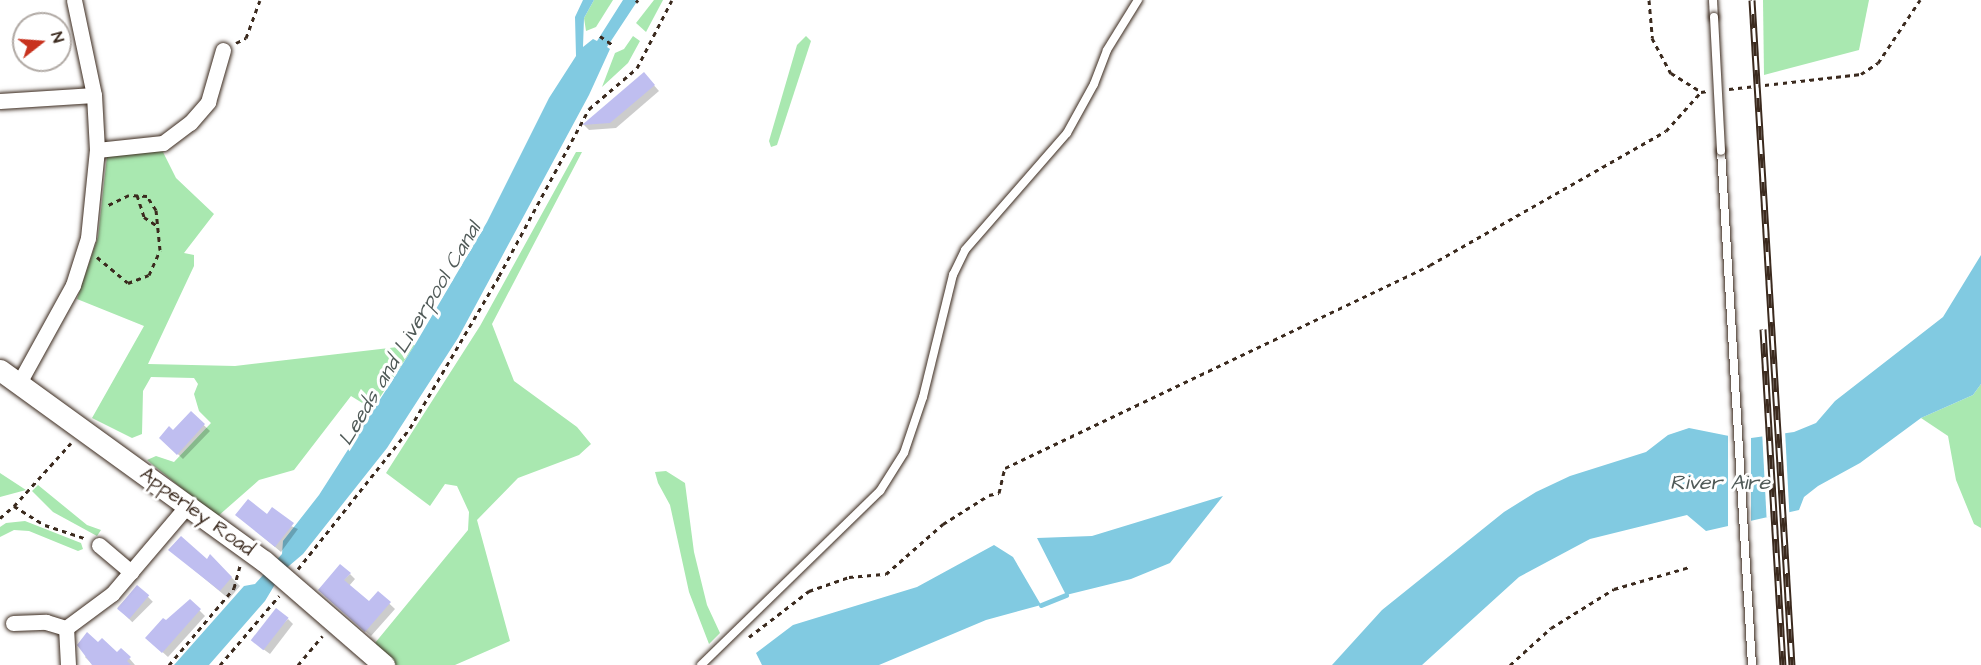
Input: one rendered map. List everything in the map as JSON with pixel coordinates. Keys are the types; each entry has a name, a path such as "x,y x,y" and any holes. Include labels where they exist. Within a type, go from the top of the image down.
{"street":[{"path":"19,383 48,336 73,285 93,205 97,150 94,95 74,0"},
{"path":"97,150 163,143 190,123 208,102 223,50"},
{"path":"0,101 94,95"},
{"name":"Apperley Road","path":"0,370 257,556 384,665"},
{"path":"66,628 112,594 187,506"},
{"path":"99,545 131,572"},
{"path":"13,622 46,622 66,628"},
{"path":"66,628 68,665"}],"lane":[{"path":"701,665 880,491 904,453 923,397 953,275 965,250 1067,133 1094,84 1107,50 1138,0"},
{"path":"1713,0 1752,665"}],"path":[{"path":"223,50 246,38 260,0"},
{"path":"220,665 273,605 287,580 410,428 500,276 589,109 637,68 672,0"},
{"path":"1649,0 1652,38 1671,73 1701,92"},
{"path":"1725,89 1861,75 1878,63 1920,0"},
{"path":"600,36 613,45"},
{"path":"728,640 746,638 764,628 809,591 849,577 886,574 944,524 989,495 999,493 1005,468 1430,265 1666,131 1701,92 1713,90"},
{"path":"82,255 102,259 119,279 141,281 149,275 160,250 159,227 152,201 137,195 129,195 110,207 93,205"},
{"path":"137,195 144,217 159,227"},
{"path":"0,518 14,506 83,428"},
{"path":"14,506 45,525 99,545"},
{"path":"169,665 234,588 241,562 257,556"},
{"path":"1510,665 1551,628 1614,589 1689,567"},
{"path":"298,665 335,621"}],"green space":[{"path":"594,0 613,0 596,27 586,31 584,18"},
{"path":"654,0 663,0 646,32 636,23"},
{"path":"1763,0 1869,0 1859,50 1764,75"},
{"path":"633,36 640,41 628,63 602,87 615,53 624,49"},
{"path":"806,36 811,41 777,145 771,147 769,141 797,45"},
{"path":"161,148 176,178 214,214 184,253 194,255 194,266 148,364 235,366 415,345 372,409 351,396 294,470 259,480 217,517 147,460 156,456 174,462 211,423 199,411 194,394 198,384 194,378 151,377 143,391 142,434 132,438 92,418 144,326 77,299 98,237 107,156"},
{"path":"576,152 582,152 492,324 514,381 577,427 591,444 579,455 518,478 477,520 510,641 455,665 396,665 375,643 468,530 469,512 457,486 445,484 430,506 386,473 480,326"},
{"path":"1981,384 1981,528 1974,524 1956,480 1948,436 1921,418 1973,395"},
{"path":"666,471 685,483 694,552 707,605 720,633 709,644 689,592 670,505 658,483 655,472"},
{"path":"0,473 26,490 0,497"},
{"path":"38,485 87,525 101,530 97,536 53,512 32,491"},
{"path":"25,521 81,543 83,549 78,551 29,531 14,530 0,537 0,527 6,523"}],"water":[{"path":"583,0 594,0 584,18 583,47 593,39 597,41 623,0 638,0 607,47 610,49 589,95 458,338 387,448 303,554 283,571 265,601 209,665 174,665 244,586 255,584 282,554 283,541 319,495 416,343 487,222 549,98 576,56 575,17"},
{"name":"River Aire","path":"1981,255 1981,384 1973,395 1921,418 1860,463 1818,486 1804,497 1799,510 1706,531 1687,515 1590,539 1519,577 1422,665 1332,665 1382,610 1504,512 1536,492 1570,476 1646,452 1668,435 1689,428 1744,439 1794,432 1816,423 1835,401 1943,317"},
{"path":"1223,496 1170,563 1131,579 1066,595 1037,538 1092,536"},
{"path":"994,545 1013,557 1041,605 986,620 879,665 762,665 756,653 793,625 917,587"}],"pier":[{"path":"1785,430 1790,516 1767,517 1762,431"},
{"path":"1728,435 1751,435 1751,531 1728,531"}],"building":[{"path":"644,72 655,85 610,123 582,125"},
{"path":"191,411 205,424 177,455 159,438 169,426 173,430"},
{"path":"248,499 267,514 272,507 294,523 275,547 235,515"},
{"path":"181,536 207,559 210,554 232,577 220,591 168,550"},
{"path":"340,564 351,573 344,580 369,601 378,591 391,602 365,632 318,590"},
{"path":"137,585 149,595 129,619 117,609"},
{"path":"190,599 201,609 162,653 145,638 163,618 166,620"},
{"path":"276,608 289,618 263,650 251,640"},
{"path":"87,632 98,642 102,638 117,652 121,648 131,657 127,661 131,665 92,665 77,645"}],"waterway":[{"path":"1041,605 1066,595"}],"railway":[{"path":"1752,0 1792,665"},
{"path":"1763,329 1783,665"}],"water label":[{"name":"Leeds and Liverpool Canal","path":"410,334"}]}
